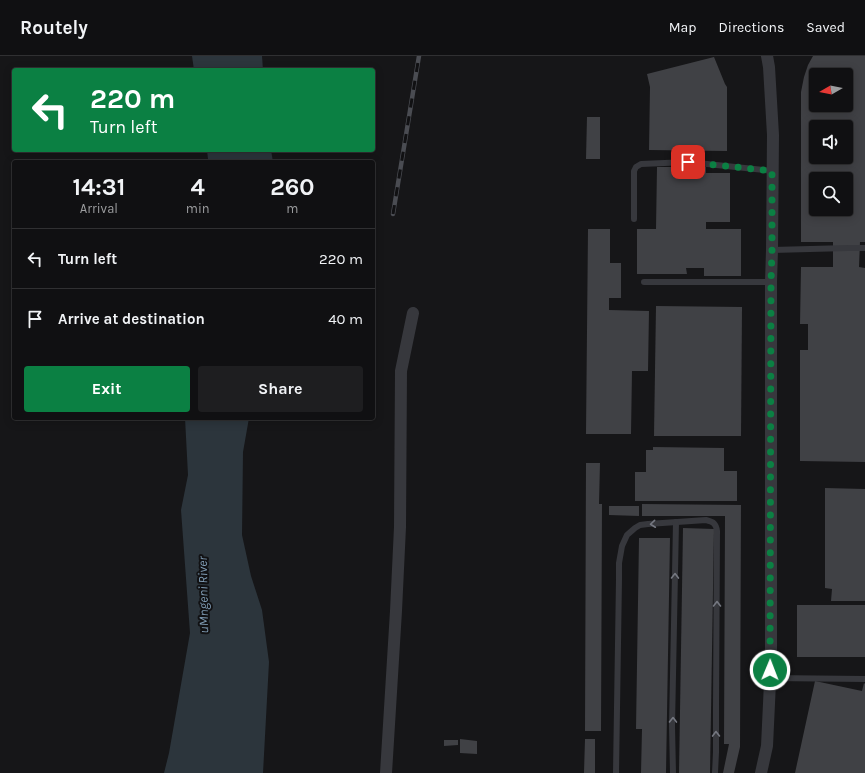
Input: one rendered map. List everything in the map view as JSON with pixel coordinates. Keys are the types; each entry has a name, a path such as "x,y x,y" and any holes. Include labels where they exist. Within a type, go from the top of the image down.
{"street":[{"path":"761,773 767,746 771,661 771,282 773,135 767,56"},
{"path":"386,773 400,527 401,371 413,313"}],"lane":[{"path":"634,219 634,170 640,164 688,162 772,171"},
{"path":"772,250 865,248"},
{"path":"644,282 771,282"},
{"path":"616,773 620,563 622,546 628,535 640,525 706,520 716,525 718,532 715,773"},
{"path":"672,773 676,522"},
{"path":"770,678 865,679"}],"water":[{"path":"192,56 262,56 263,68 194,68"},
{"path":"207,152 271,152 273,160 209,160"},
{"name":"uMngeni River","path":"185,420 249,420 243,452 242,535 251,576 262,610 269,662 263,773 164,773 169,753 190,633 181,510 188,475"}],"building":[{"path":"813,56 865,56 865,242 860,242 859,267 865,268 865,462 800,461 800,350 808,350 808,324 800,324 801,267 833,267 833,242 801,242 801,92 804,77"},
{"path":"714,57 727,87 727,151 649,150 650,87 647,74"},
{"path":"587,117 600,117 600,159 586,159"},
{"path":"657,167 706,167 706,173 730,173 730,222 706,222 706,229 741,229 741,276 704,276 704,268 686,268 687,274 637,274 637,229 656,229"},
{"path":"588,229 610,229 610,263 621,263 621,298 609,298 609,310 649,311 648,371 632,371 631,434 586,434"},
{"path":"656,306 742,307 741,436 654,436"},
{"path":"653,447 724,448 724,471 737,471 737,501 635,501 635,472 646,472 646,450 653,450"},
{"path":"586,463 600,463 599,504 602,504 601,731 585,731"},
{"path":"825,488 865,489 865,601 831,601 832,589 825,588"},
{"path":"642,504 741,505 740,747 734,773 723,773 729,744 724,744 725,516 642,516"},
{"path":"609,506 639,506 639,516 609,515"},
{"path":"683,528 714,529 710,773 679,773"},
{"path":"639,538 670,538 666,773 641,773 642,729 636,729"},
{"path":"797,605 865,605 865,657 797,657"},
{"path":"815,681 862,691 864,683 865,684 865,773 795,773"},
{"path":"460,739 477,741 477,754 460,753"},
{"path":"585,739 595,739 595,773 584,773"},
{"path":"444,740 458,740 458,745 444,746"}],"railway":[{"path":"393,214 419,56"}],"route":[{"path":"688,162 772,171 770,670"}]}
